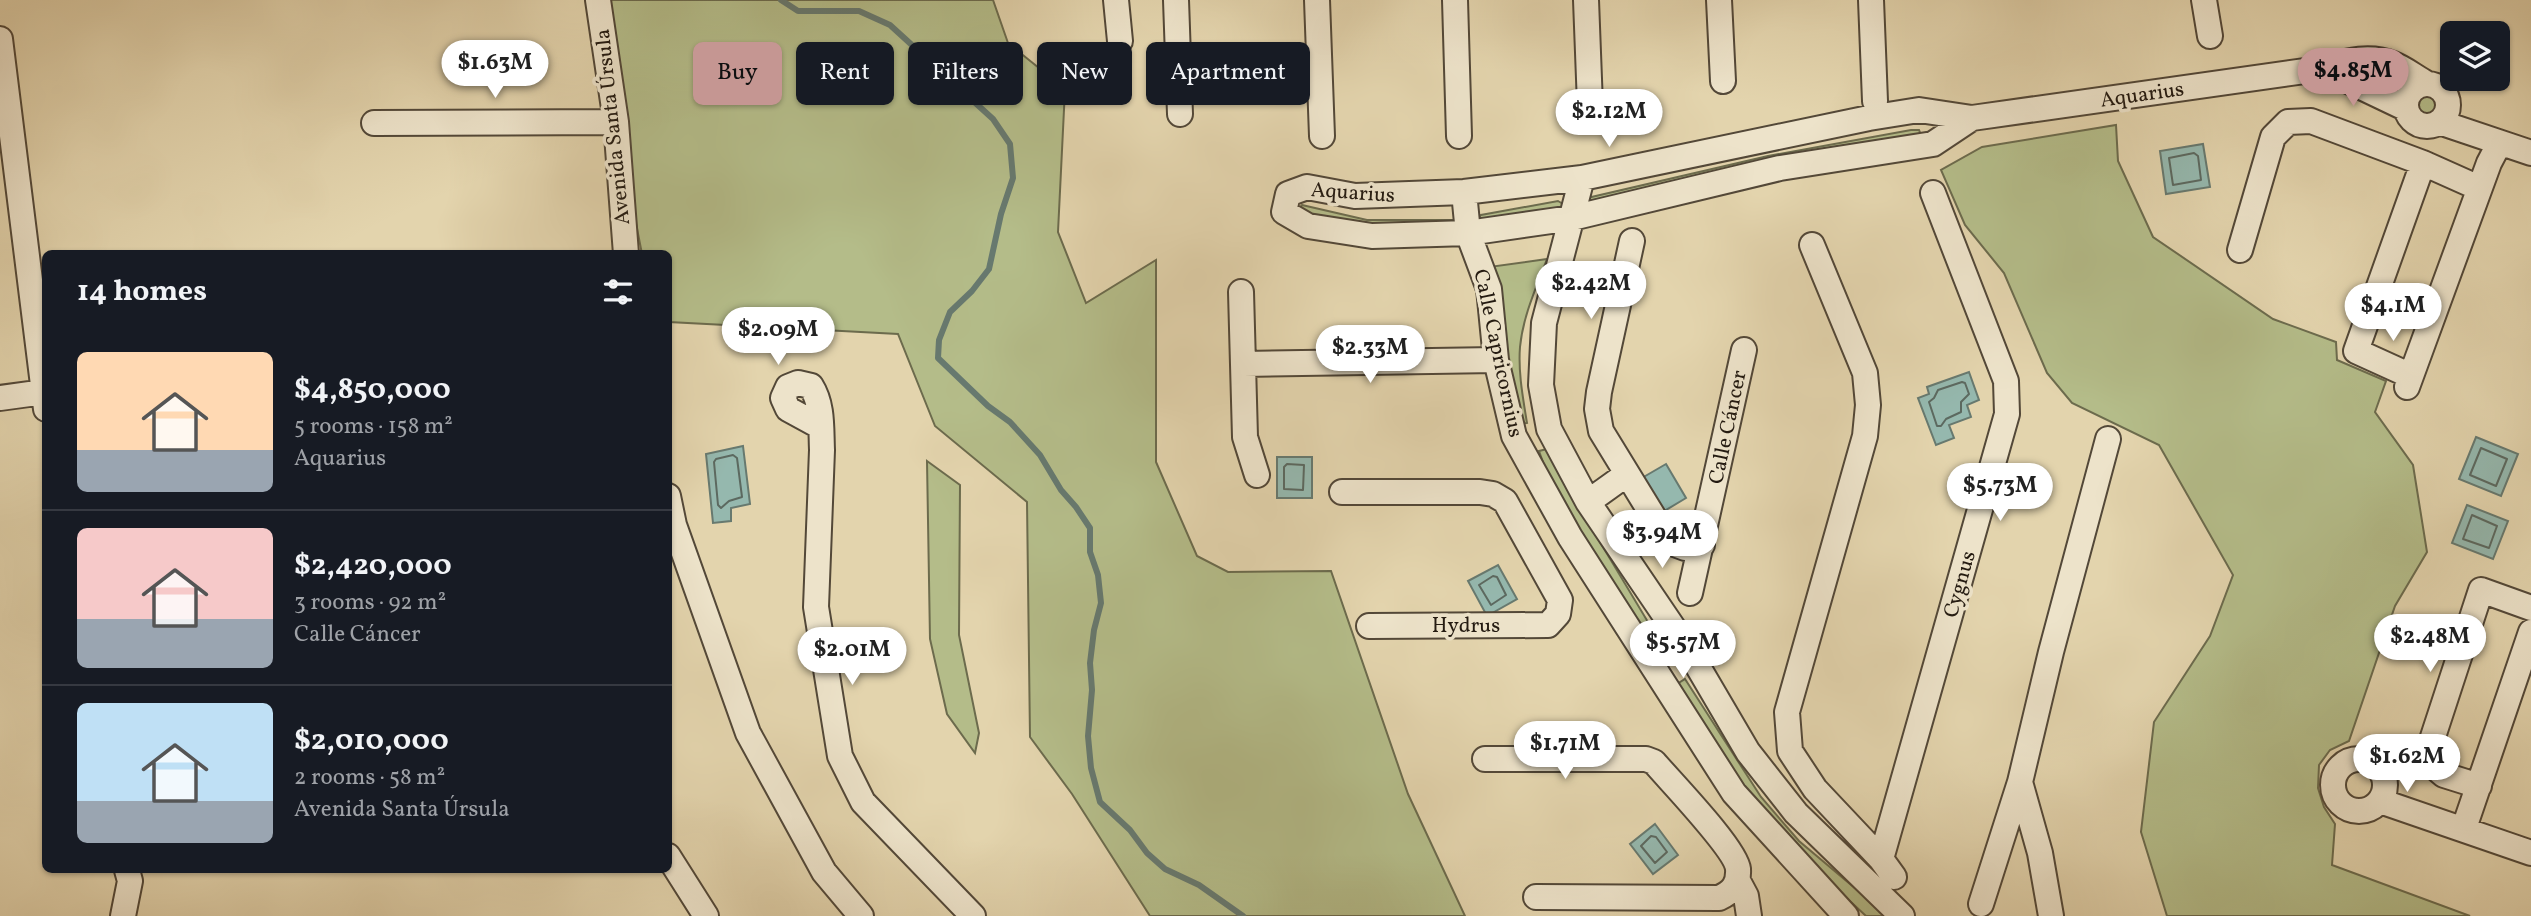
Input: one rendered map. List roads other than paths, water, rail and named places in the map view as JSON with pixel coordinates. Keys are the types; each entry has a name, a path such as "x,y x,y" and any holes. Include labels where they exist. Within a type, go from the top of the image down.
{"street":[{"name":"Avenida Santa Úrsula","path":"598,0 616,122 626,250"},
{"path":"1116,0 1120,41"},
{"path":"1176,0 1180,114"},
{"path":"1317,0 1322,136"},
{"path":"1455,0 1459,136"},
{"path":"1586,0 1590,105"},
{"path":"1719,0 1723,81"},
{"path":"1871,0 1875,101"},
{"path":"2204,0 2210,36"},
{"path":"0,39 42,377"},
{"name":"Aquarius","path":"1972,117 1933,144 1780,168 1572,218 1468,233 1372,236 1308,226 1284,212 1288,194 1307,187 1354,196 1464,192 1583,178 1869,117 1919,110 1972,117 2312,70 2351,60 2373,59 2393,64 2426,83 2439,87 2447,98 2447,111 2439,122"},
{"name":"Aquarius","path":"2312,70 2338,76 2405,108 2412,120 2418,124 2425,126 2439,122 2531,153"},
{"path":"2405,108 2413,88 2426,83"},
{"path":"2240,250 2273,137 2288,122 2311,121 2423,163 2479,188"},
{"path":"374,123 616,122"},
{"path":"2423,163 2356,351 2409,381 2479,188 2499,144"},
{"name":"Calle Capricornius","path":"1583,178 1544,323 1541,385 1549,429 1588,502 1687,648 1748,752 1796,813 1901,916"},
{"name":"Calle Capricornius","path":"1464,192 1468,233 1489,289 1496,360 1514,436 1570,537 1734,793 1846,916"},
{"name":"Cygnus","path":"1812,245 1865,373 1868,405 1865,436 1787,712 1790,751 1815,789 1887,868 2007,414 2006,382 1933,193"},
{"path":"1632,241 1599,392 1597,409 1601,431 1669,541 1685,548 1702,545"},
{"path":"1241,292 1245,437 1257,475"},
{"name":"Calle Cáncer","path":"1690,593 1744,350"},
{"path":"1244,364 1496,360"},
{"path":"0,398 42,401"},
{"path":"1514,436 1539,426 1549,429"},
{"path":"821,427 816,607 840,756 863,802 973,916"},
{"path":"1981,904 2020,782 2051,652 2108,439"},
{"path":"1588,502 1627,474"},
{"path":"1342,492 1493,494 1505,501 1534,553 1570,537"},
{"path":"672,515 747,733 824,872 860,916"},
{"name":"Hydrus","path":"1369,626 1548,625 1558,614 1560,600 1534,553"},
{"path":"2479,786 2444,775 2431,764 2430,746 2481,590 2531,608"},
{"path":"2464,828 2531,632"},
{"path":"1654,670 1687,648"},
{"path":"1485,759 1646,759 1654,762 1734,856 1738,867 1738,881 1746,896 1749,916"},
{"path":"2020,782 2040,853 2051,916"},
{"path":"1796,813 1815,789"},
{"path":"1698,813 1734,793"},
{"path":"2380,801 2531,852"},
{"path":"672,862 706,916"},
{"path":"123,916 130,881 128,873"},
{"path":"1536,897 1718,898 1732,891 1738,881"}],"water":[{"path":"2203,144 2210,187 2166,194 2160,151"},
{"path":"1969,372 1979,400 1967,405 1971,417 1949,425 1954,438 1936,445 1918,398 1929,394 1927,387"},
{"path":"2476,437 2518,454 2501,496 2459,479"},
{"path":"743,446 750,504 731,508 731,521 713,523 706,454"},
{"path":"1277,457 1312,457 1312,498 1277,498"},
{"path":"1666,464 1686,498 1656,516 1635,482"},
{"path":"2467,505 2508,521 2493,559 2452,543"},
{"path":"1498,565 1517,599 1487,616 1468,581"},
{"path":"1655,824 1678,855 1653,874 1630,844"}],"waterway":[{"path":"781,0 798,11 859,11 890,25 993,119 1010,144 1013,178 1001,214 989,269 972,291 950,312 939,340 938,358 988,406 1010,422 1040,455 1061,490 1090,528 1090,552 1098,575 1101,603 1090,663 1092,690 1088,736 1091,768 1100,802 1165,869 1199,885 1243,916"}]}
